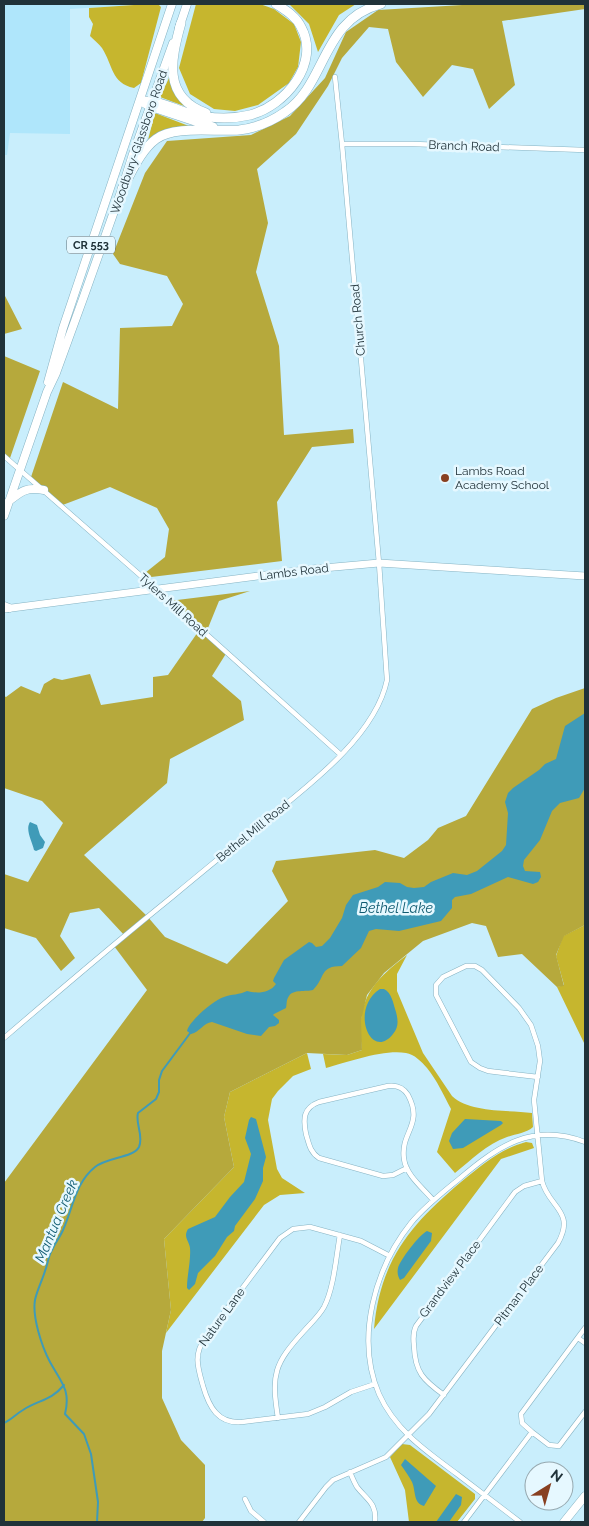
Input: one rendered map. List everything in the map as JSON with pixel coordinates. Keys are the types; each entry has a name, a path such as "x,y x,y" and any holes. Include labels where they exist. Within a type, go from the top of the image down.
{"highway":[{"path":"141,101 187,112 221,117 251,114 272,105 291,88 302,70 307,50 300,25 292,15 276,4"},
{"path":"122,189 144,151 160,136 178,131 241,130 272,120 290,108 306,88 343,26 364,10 381,4"},
{"path":"180,23 172,58 175,85 180,94 191,105 204,112 221,117"},
{"path":"151,103 220,129"}],"main road":[{"name":"Woodbury-Glassboro Road","path":"47,392 50,371 63,328 141,101 172,4"},
{"name":"Woodbury-Glassboro Road","path":"4,516 187,4"},
{"path":"9,501 22,491 30,488 44,490"},
{"name":"Lambs Road","path":"6,608 378,562 585,576"},
{"path":"564,1522 585,1496"}],"street":[{"name":"Church Road","path":"335,77 378,562"},
{"name":"Branch Road","path":"342,144 413,144 585,150"},
{"name":"Tylers Mill Road","path":"4,456 156,588 341,755"},
{"name":"Bethel Mill Road","path":"4,1038 299,793 341,755 367,724 384,694 387,680 378,562"},
{"name":"Pitman Place","path":"299,1522 328,1485 337,1477 386,1457 429,1414 561,1237 564,1227 563,1217 558,1207 546,1193 542,1181 534,1097 538,1077 540,1066 538,1046 531,1025 519,1008 478,967 471,965 464,967 440,979 436,985 436,995 471,1062 477,1067 488,1071 538,1077"},
{"path":"407,1168 393,1175 383,1176 319,1158 309,1146 304,1121 307,1110 311,1105 322,1101 388,1086 401,1088 407,1094 414,1110 414,1119 404,1146 404,1159 407,1168 433,1200"},
{"path":"520,1522 408,1436 390,1414 375,1384 369,1358 370,1323 377,1288 390,1256 407,1228 433,1200 493,1152 516,1140 538,1136 562,1136 585,1142"},
{"name":"Grandview Place","path":"444,1395 426,1380 418,1369 414,1358 416,1326 515,1192 526,1185 542,1181"},
{"name":"Nature Lane","path":"375,1384 351,1392 315,1412 278,1418 237,1422 227,1421 217,1414 208,1402 198,1371 198,1350 205,1338 284,1234 293,1229 303,1227 340,1235 364,1242 390,1256"},
{"path":"278,1418 274,1386 278,1365 284,1354 325,1304 340,1235"},
{"path":"585,1328 521,1414 522,1423 532,1432 551,1446 559,1446 585,1412"},
{"path":"578,1338 585,1343"},
{"path":"464,1522 532,1432"},
{"path":"350,1472 356,1484 372,1504 375,1522"},
{"path":"245,1499 251,1511 264,1522"}],"shaded area":[{"path":"4,4 149,4 70,9 70,134 10,133 7,155 4,155"},
{"path":"158,4 161,7 141,83 134,88 126,86 117,78 106,54 90,36 93,24 89,17 89,8"},
{"path":"196,4 260,4 274,9 294,24 301,42 298,67 289,83 258,105 235,111 214,109 190,94 179,68"},
{"path":"289,4 356,4 339,15 318,52 309,24"},
{"path":"479,4 585,4 585,9 502,21 515,85 489,109 473,69 452,65 423,97 396,62 388,29 369,27 342,58 328,86 296,134 257,169 268,223 256,272 279,346 284,435 353,429 354,443 312,447 277,502 282,561 140,577 165,557 169,529 157,508 110,487 60,506 30,480 63,382 118,409 120,328 172,326 183,304 167,276 120,264 113,254 145,173 167,141 251,135 290,116 325,78 346,32 378,10"},
{"path":"169,78 184,106 160,97"},
{"path":"155,113 194,128 148,140"},
{"path":"4,294 22,329 4,334"},
{"path":"4,356 40,371 9,461 4,457"},
{"path":"250,591 219,601 206,633 227,652 212,676 241,701 244,720 170,759 167,783 84,855 147,916 165,937 227,964 288,901 272,871 276,861 375,850 404,858 428,840 438,828 466,816 532,709 585,688 585,925 564,936 556,955 564,986 557,987 522,954 498,957 486,926 472,923 423,941 384,973 367,995 361,1020 362,1050 347,1055 307,1053 230,1092 224,1117 234,1167 164,1239 171,1310 162,1351 162,1398 181,1440 205,1465 205,1518 202,1522 4,1522 4,1183 147,990 114,946 125,936 99,908 70,913 60,936 75,958 61,971 36,938 4,928 4,874 28,882 63,823 42,801 4,788 4,696 6,697 21,686 40,694 44,684 54,678 62,680 90,674 101,705 153,697 153,677 168,675 200,629 169,601"},
{"path":"585,925 585,1045 557,987 564,985 556,956 563,936"},
{"path":"407,955 397,974 397,991 423,1053 452,1096 479,1108 532,1113 533,1127 493,1144 455,1173 437,1152 451,1109 434,1078 418,1059 406,1053 397,1052 366,1057 326,1068 323,1054 347,1055 362,1050 360,1023 367,998 383,975"},
{"path":"307,1053 311,1069 293,1076 278,1091 272,1099 268,1120 277,1169 282,1178 305,1193 280,1195 264,1205 166,1333 171,1310 164,1239 234,1167 224,1117 230,1092"},
{"path":"526,1142 532,1143 534,1148 501,1159 374,1329 377,1305 383,1283 401,1245 413,1229 443,1198 484,1164 500,1153"},
{"path":"402,1444 410,1445 475,1494 475,1499 457,1522 409,1522 405,1490 390,1457"}],"water":[{"name":"Bethel Lake","path":"585,713 585,788 579,798 560,803 552,811 540,840 524,860 523,866 525,871 540,872 541,877 538,882 533,884 508,877 471,894 455,897 452,900 452,908 441,921 399,931 376,929 369,931 361,948 342,966 335,966 326,970 313,990 291,994 287,999 286,1008 273,1015 279,1020 279,1023 269,1027 261,1036 247,1034 212,1022 194,1033 191,1034 187,1031 192,1022 208,1006 220,999 247,991 263,992 273,987 276,984 273,981 274,978 284,960 309,942 316,947 322,946 330,938 353,895 378,887 385,882 400,883 414,888 424,887 453,873 467,875 477,871 502,851 506,845 508,813 505,802 508,793 545,764 556,759 565,726"},
{"path":"30,822 37,825 40,835 45,842 43,848 36,851 34,850 29,832"},
{"path":"380,989 384,989 391,996 398,1023 393,1034 385,1041 377,1042 367,1030 365,1019 366,1008 371,998"},
{"path":"251,1117 256,1119 266,1157 263,1168 263,1181 255,1199 235,1226 234,1231 227,1237 215,1256 198,1273 195,1284 189,1290 187,1288 190,1248 186,1237 188,1229 215,1217 244,1182 251,1154 245,1138"},
{"path":"465,1119 501,1121 503,1123 463,1148 453,1149 449,1141 452,1133"},
{"path":"427,1231 432,1233 431,1241 404,1278 400,1280 398,1276 399,1264 415,1242"},
{"path":"405,1459 436,1486 424,1506 416,1499 412,1482 401,1465"},
{"path":"456,1494 462,1497 461,1505 449,1522 436,1522"}],"waterway":[{"name":"Mantua Creek","path":"97,1522 98,1502 91,1454 84,1434 65,1414 67,1406 66,1392 47,1356 41,1340 36,1323 35,1300 50,1255 63,1230 83,1180 88,1173 100,1164 126,1156 136,1151 139,1147 141,1138 138,1113 156,1099 162,1071 191,1032"},
{"path":"4,1423 54,1394 64,1385"}],"place":[{"name":"Lambs Road Academy School","path":"445,478"}]}
